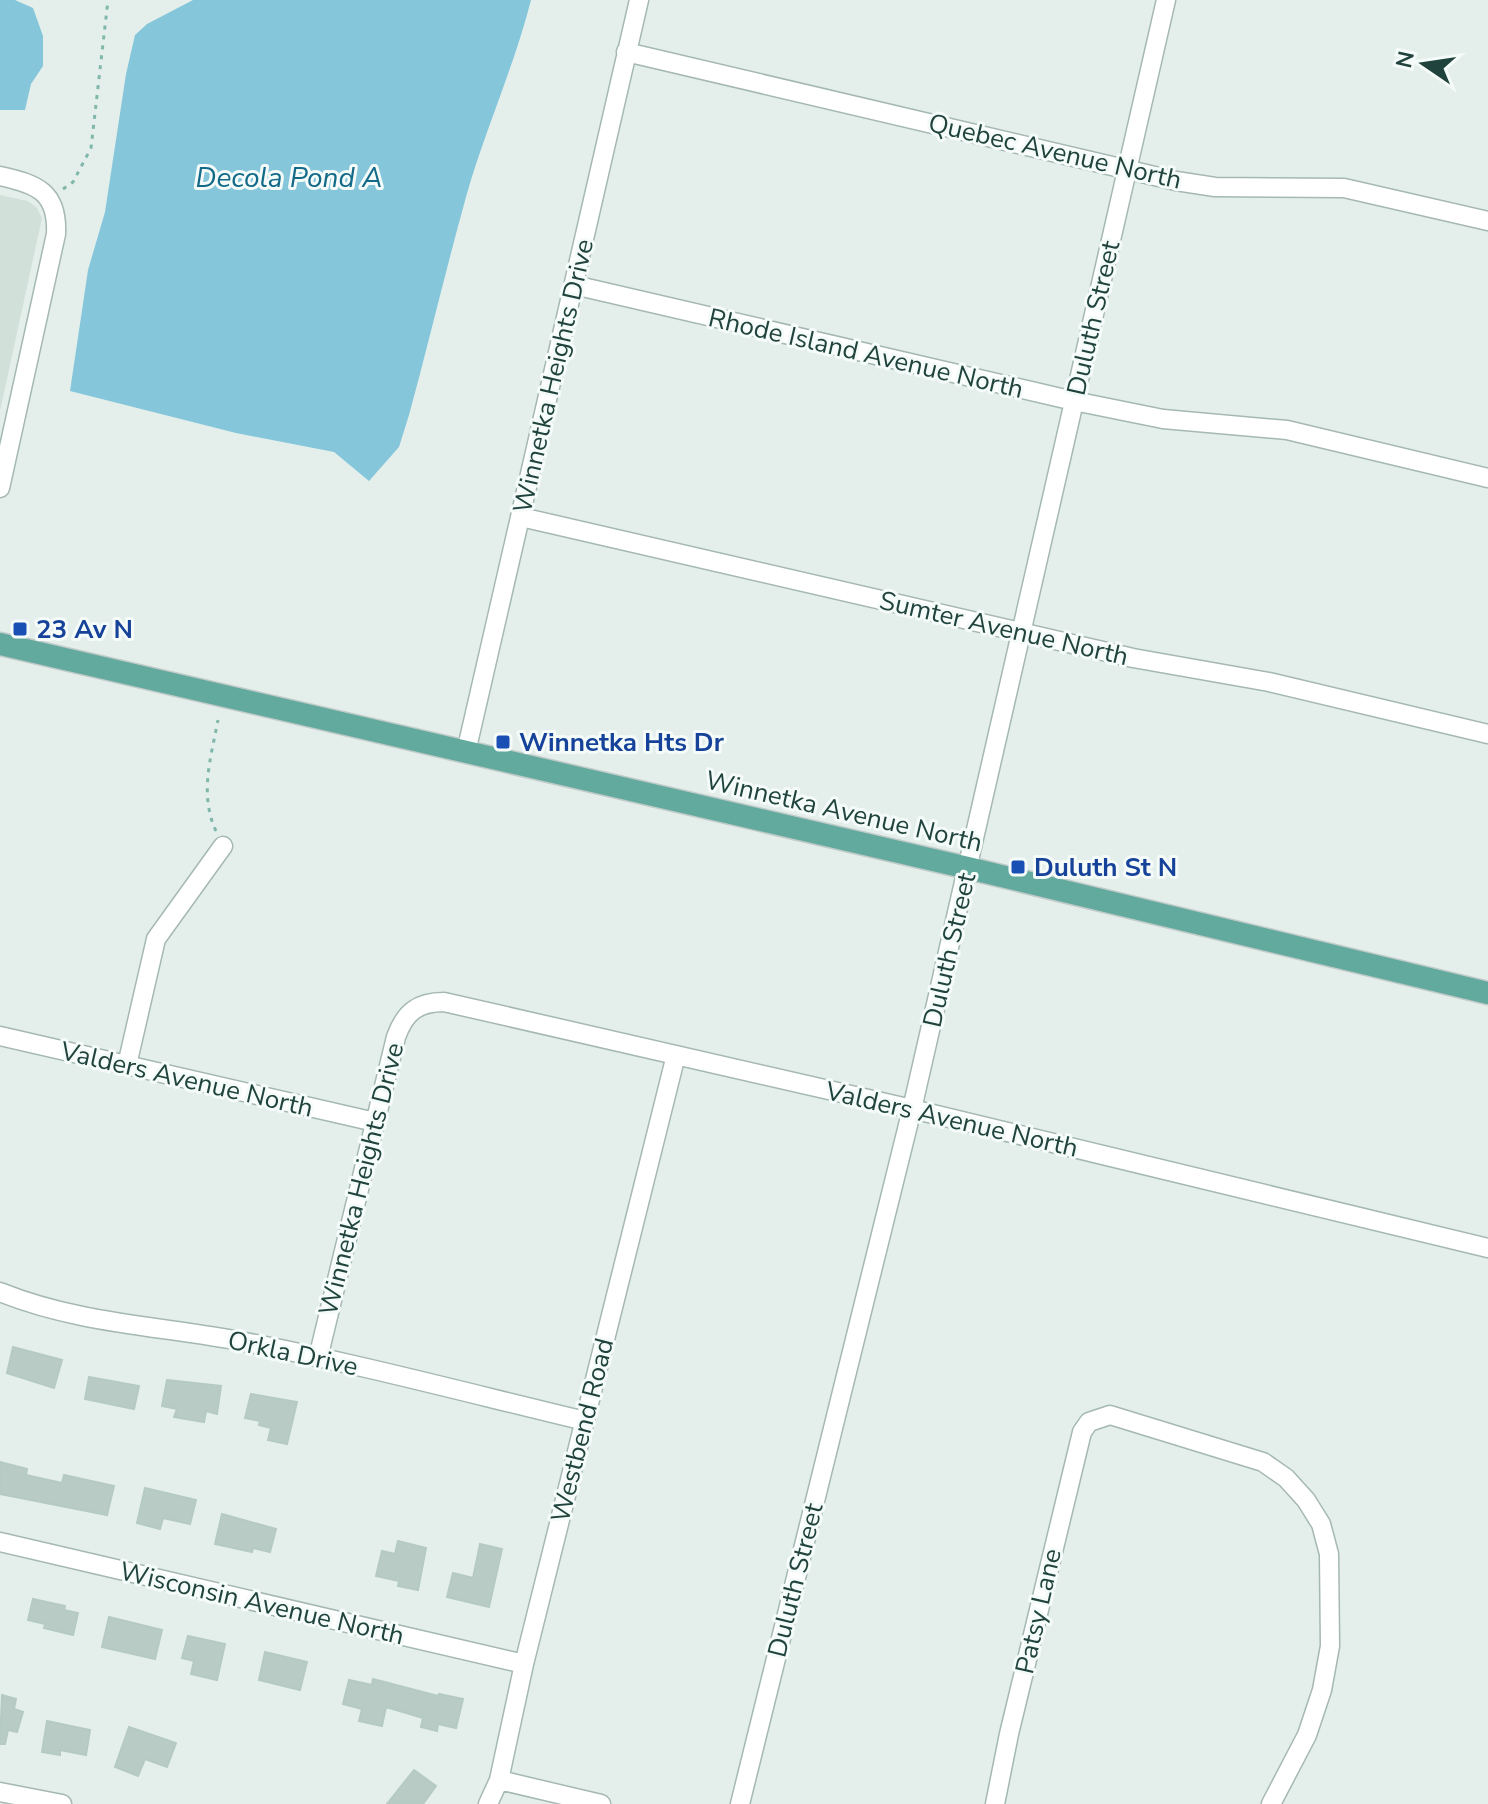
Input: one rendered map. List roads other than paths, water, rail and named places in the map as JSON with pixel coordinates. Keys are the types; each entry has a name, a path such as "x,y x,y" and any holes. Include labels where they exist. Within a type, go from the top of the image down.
{"main road":[{"name":"Winnetka Avenue North","path":"0,644 968,868 1488,993"}],"street":[{"name":"Winnetka Heights Drive","path":"466,752 639,0"},
{"name":"Duluth Street","path":"740,1804 912,1109 1166,0"},
{"name":"Quebec Avenue North","path":"626,52 1176,181 1215,187 1344,188 1488,221"},
{"path":"0,176 35,186 50,199 57,215 56,234 0,488"},
{"name":"Rhode Island Avenue North","path":"574,285 1074,401 1163,419 1300,433 1488,478"},
{"name":"Sumter Avenue North","path":"521,517 1021,633 1133,658 1226,672 1488,734"},
{"path":"127,1065 156,939 223,846"},
{"name":"Valders Avenue North","path":"416,1007 428,1002 444,1002 912,1109 1488,1248"},
{"name":"Winnetka Heights Drive","path":"318,1358 396,1037 402,1020 416,1007"},
{"name":"Valders Avenue North","path":"0,1036 375,1122"},
{"name":"Westbend Road","path":"488,1804 499,1780 524,1664 676,1055"},
{"name":"Orkla Drive","path":"0,1292 80,1318 214,1336 585,1421"},
{"name":"Patsy Lane","path":"995,1804 1082,1432 1089,1422 1110,1415 1263,1462 1286,1478 1306,1500 1321,1524 1329,1554 1332,1599 1330,1646 1322,1690 1307,1735 1271,1804"},
{"name":"Wisconsin Avenue North","path":"0,1542 524,1664"},
{"path":"499,1780 601,1804"},
{"path":"0,1792 52,1803"}],"water":[{"path":"0,0 15,0 33,8 43,36 43,66 31,84 25,110 0,110"},
{"name":"Decola Pond A","path":"193,0 531,0 466,197 399,447 369,481 334,452 236,433 70,391 88,270 105,212 135,35 147,24"}],"place":[{"name":"23 Av N","path":"20,629"},
{"name":"Winnetka Hts Dr","path":"503,742"},
{"name":"Duluth St N","path":"1018,867"}]}
